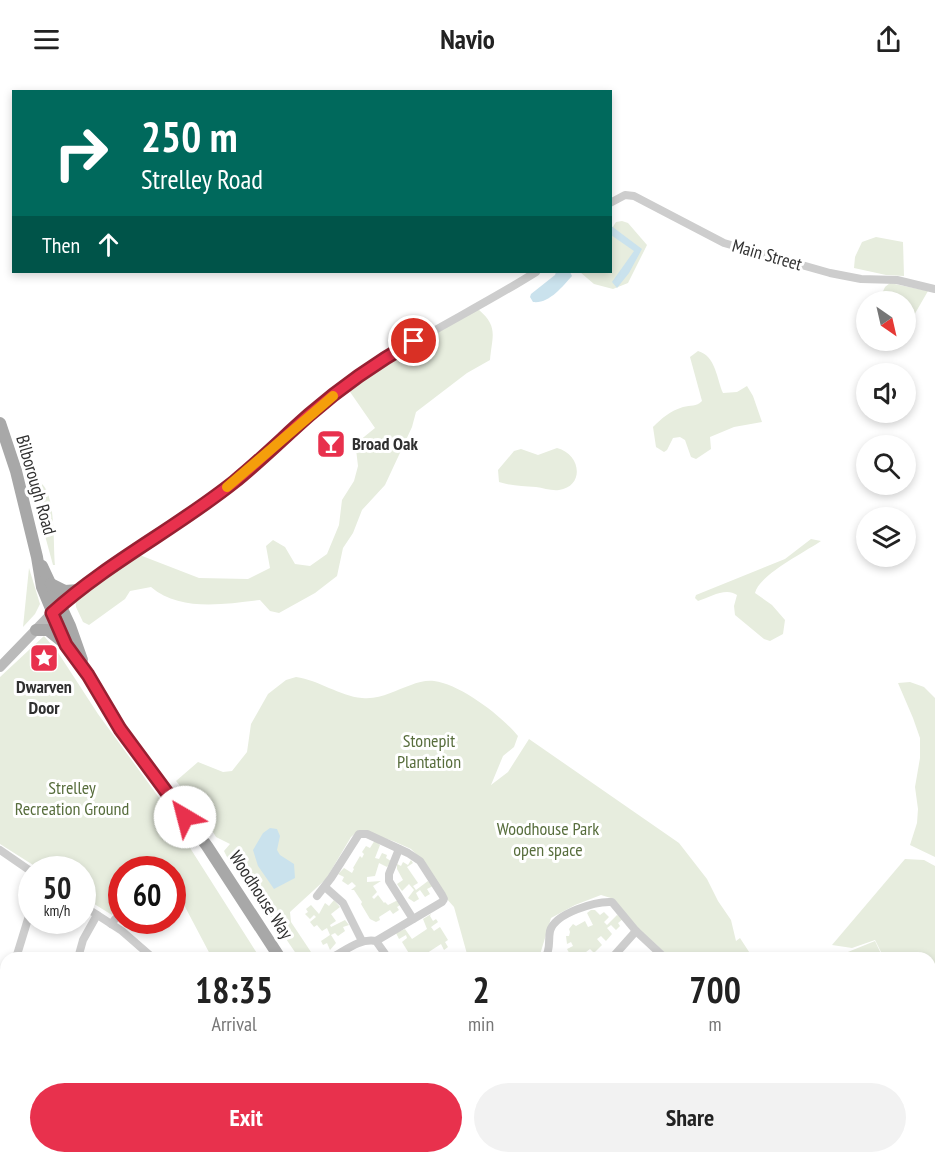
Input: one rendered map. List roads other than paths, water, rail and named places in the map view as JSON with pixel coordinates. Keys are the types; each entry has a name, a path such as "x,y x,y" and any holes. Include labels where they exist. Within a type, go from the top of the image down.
{"main road":[{"name":"Bilborough Road","path":"0,423 38,557 42,587 56,609"},
{"name":"Bilborough Road","path":"38,557 51,584 56,609"},
{"path":"51,584 65,591 79,590"},
{"path":"0,667 56,609"},
{"name":"Woodhouse Way","path":"56,609 66,645 88,675 120,729 202,840 276,952"},
{"name":"Woodhouse Way","path":"56,609 70,626 88,675"},
{"path":"36,630 48,630 66,645"}],"street":[{"name":"Main Street","path":"612,202 625,195 634,196 724,243 830,273 868,279 897,280 935,289"},
{"path":"56,609 79,590 216,496 311,413 362,375 398,350 501,294 534,273"},
{"path":"317,896 359,834 367,834 420,861 444,898 437,905 376,941 362,941 342,952"},
{"path":"399,849 389,874 389,881 413,919"},
{"path":"0,850 18,862"},
{"path":"325,887 343,903 362,941"},
{"path":"548,952 550,931 555,922 580,908 602,901 612,902 636,931 659,952"},
{"path":"80,952 83,940 97,915 108,922"},
{"path":"617,952 636,931"},
{"path":"18,952 23,934"},
{"path":"123,934 146,952"},
{"path":"376,941 384,952"}],"water":[{"path":"612,226 642,249 629,273 617,288 612,282 634,251 612,236"},
{"path":"556,273 570,273 572,276 550,298 533,302 531,294"},
{"path":"270,828 277,829 280,836 277,850 280,855 294,864 295,878 274,889 258,866 253,850 263,833"}],"place":[{"name":"Broad Oak","path":"331,444"},
{"name":"Dwarven Door","path":"44,658"}],"park label":[{"name":"Stonepit Plantation","path":"429,751"},
{"name":"Strelley Recreation Ground","path":"72,798"},
{"name":"Woodhouse Park open space","path":"548,840"}]}
